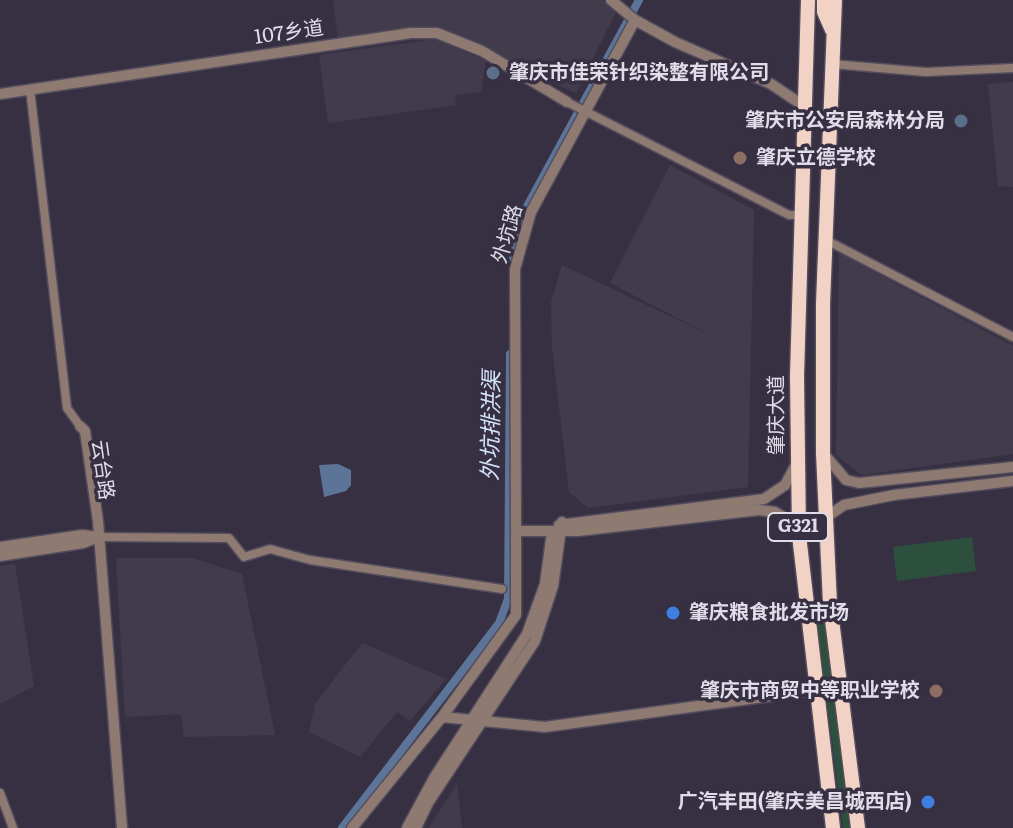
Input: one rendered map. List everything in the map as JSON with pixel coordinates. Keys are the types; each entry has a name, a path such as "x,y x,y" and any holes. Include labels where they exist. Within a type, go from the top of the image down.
{"highway":[{"name":"肇庆大道","path":"808,0 797,464 799,535 833,828"},
{"path":"824,0 824,12 833,34"},
{"name":"G321","path":"835,0 826,240 823,453 831,611 858,828"},
{"path":"806,614 831,611"}],"street":[{"path":"614,3 635,20 675,42 771,84 804,106"},
{"name":"外坑路","path":"352,828 442,717 516,615 515,269 531,212 635,20"},
{"name":"107乡道","path":"0,94 411,33 437,33 482,51 567,102"},
{"path":"832,64 926,72 1013,68"},
{"path":"30,89 67,408 80,426"},
{"path":"567,102 789,215 802,215"},
{"path":"826,240 1013,337"},
{"name":"云台路","path":"80,426 95,537 122,828"},
{"path":"823,453 846,480 893,481 1013,467"},
{"path":"761,505 785,485 797,464"},
{"path":"893,481 872,489 873,494 894,495"},
{"path":"825,518 844,505 894,495 1013,481"},
{"path":"516,531 761,505 788,520 799,535"},
{"path":"416,828 527,634 545,584 559,528"},
{"path":"0,556 95,537"},
{"path":"0,547 95,537 229,538 244,557 270,549 310,560 516,591"},
{"name":"云台路","path":"95,537 115,828"},
{"path":"442,717 545,727 815,690"},
{"path":"407,828 476,722"},
{"path":"0,793 13,828"}],"shaded area":[{"path":"333,0 602,0 616,12 576,93 437,34 338,40"},
{"path":"437,39 486,61 481,92 455,95 456,105 328,123 319,55"},
{"path":"1013,82 1013,187 998,186 988,84"},
{"path":"670,165 754,210 748,487 588,508 569,492 552,347 551,302 562,265 712,336 610,283"},
{"path":"839,253 1013,346 1013,454 862,475 836,455"},
{"path":"116,558 192,558 242,574 275,735 184,737 181,714 125,717"},
{"path":"15,564 34,686 0,704 0,566"},
{"path":"362,643 446,679 410,721 397,712 360,757 309,732 315,704"},
{"path":"457,784 462,828 429,828 431,824"}],"green space":[{"path":"972,537 976,571 897,581 893,547"},
{"path":"829,621 854,828 843,828 817,623"}],"water":[{"path":"338,464 351,470 351,485 346,491 324,497 319,465"}],"waterway":[{"name":"外坑排洪渠","path":"512,261 525,210 639,0"},
{"name":"外坑排洪渠","path":"342,828 499,623 508,599 510,354"}],"place":[{"name":"肇庆市佳荣针织染整有限公司","path":"493,73"},
{"name":"肇庆市公安局森林分局","path":"961,121"},
{"name":"肇庆立德学校","path":"740,158"},
{"name":"肇庆粮食批发市场","path":"673,613"},
{"name":"肇庆市商贸中等职业学校","path":"936,691"},
{"name":"广汽丰田(肇庆美昌城西店)","path":"928,802"}]}
